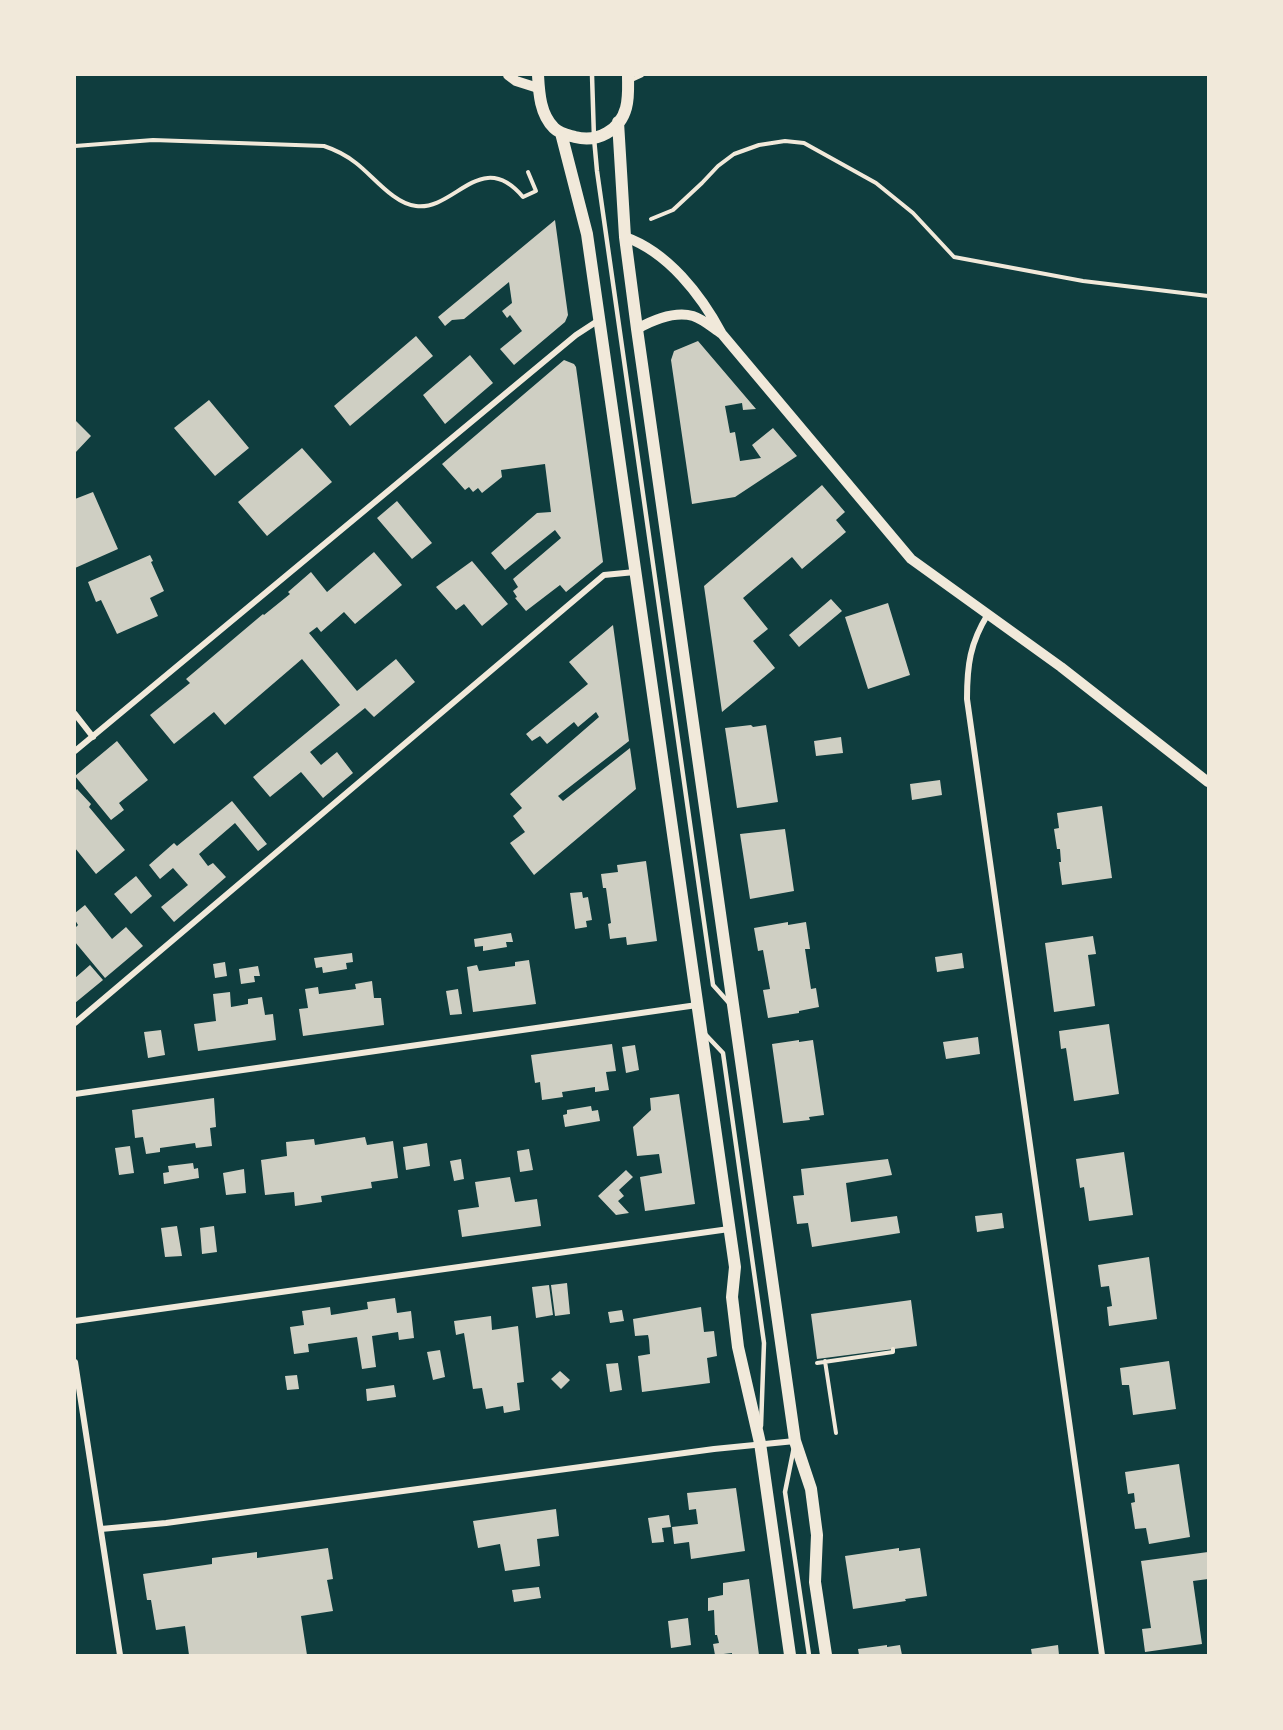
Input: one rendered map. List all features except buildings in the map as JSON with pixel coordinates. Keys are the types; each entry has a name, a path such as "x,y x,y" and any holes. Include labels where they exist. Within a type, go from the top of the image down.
{"main road":[{"path":"538,81 541,103 553,127 561,133 580,138 594,138 610,132 626,110 628,78"},
{"path":"618,122 625,237 637,329 795,1440 812,1496 817,1535 815,1582 826,1655"},
{"path":"561,133 587,234 735,1267 732,1298 738,1347 760,1443 790,1655"}],"street":[{"path":"508,75 516,81 538,81"},
{"path":"625,237 641,243 667,261 709,309 722,334 911,559 1060,667 1208,782"},
{"path":"637,329 654,319 694,316 722,334"},
{"path":"75,751 576,335 599,319"},
{"path":"75,1023 604,574 635,572"},
{"path":"988,614 977,632 967,666 967,699 1102,1655"},
{"path":"75,714 93,737"},
{"path":"75,1094 697,1005"},
{"path":"75,1321 729,1229"},
{"path":"75,1362 120,1655"},
{"path":"101,1529 166,1523 795,1440"}],"lane":[{"path":"592,75 594,138 713,985 733,1009"},
{"path":"628,78 642,75"},
{"path":"701,1030 723,1053 764,1343 760,1443"},
{"path":"795,1440 785,1492 808,1655"}],"path":[{"path":"75,146 153,140 324,146 340,151 399,201 417,207 435,203 477,180 493,178 512,184 523,197 536,191 528,172"},
{"path":"651,219 673,210 718,166 734,154 785,141 804,144 876,183 913,213 954,257 1083,281 1208,296"},
{"path":"817,1363 893,1352 893,1349"},
{"path":"825,1361 836,1433"}]}
